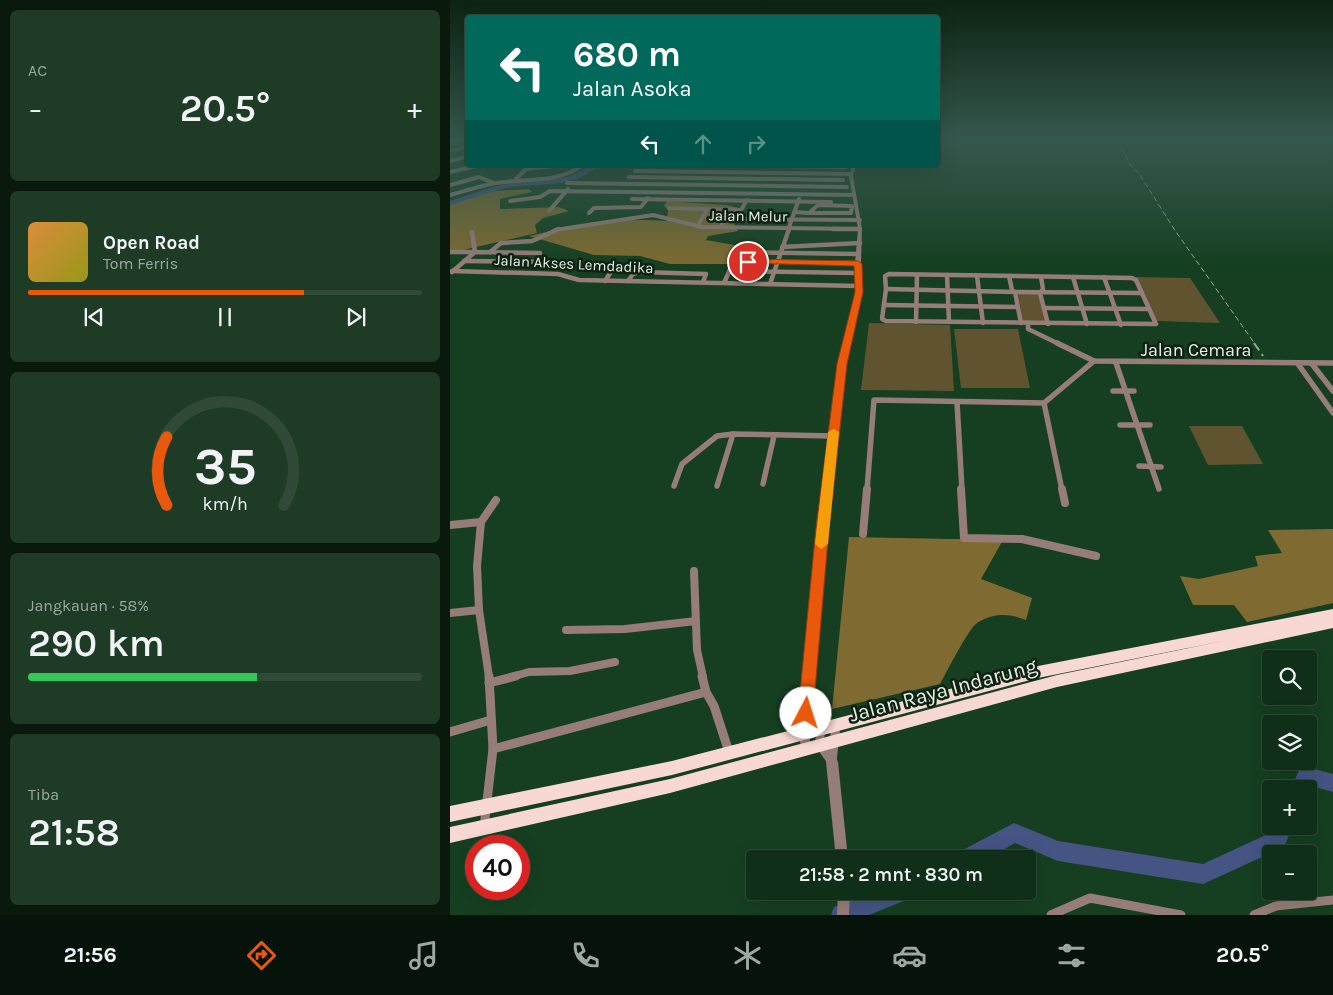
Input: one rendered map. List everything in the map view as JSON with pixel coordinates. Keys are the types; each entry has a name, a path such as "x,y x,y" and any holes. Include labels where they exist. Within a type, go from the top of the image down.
{"highway":[{"name":"Jalan Raya Indarung","path":"450,814 672,768 836,723 1038,672 1333,614"},
{"name":"Jalan Raya Indarung","path":"450,835 670,786 1057,681 1333,623"}],"street":[{"path":"450,189 452,195 494,183"},
{"path":"567,183 845,187 844,183"},
{"path":"549,211 574,183"},
{"path":"669,208 741,210 755,183"},
{"path":"770,284 805,183"},
{"path":"832,762 813,747 804,733 822,528 833,436 842,364 859,286 858,254 860,225 850,183"},
{"path":"617,192 623,184"},
{"path":"589,213 594,208 641,207 658,185"},
{"path":"697,200 706,185"},
{"path":"510,201 542,196 550,191 854,195"},
{"path":"632,199 831,202"},
{"path":"794,212 808,213 852,213 852,206 818,205 808,213"},
{"path":"680,216 686,208"},
{"path":"699,223 708,209"},
{"path":"722,224 731,210"},
{"name":"Jalan Melur","path":"490,252 501,243 532,240 557,228 637,216 662,216 702,227 789,228 860,225"},
{"path":"740,219 792,220 860,225"},
{"path":"472,232 474,252"},
{"path":"782,247 860,243"},
{"path":"450,252 540,253"},
{"path":"451,273 474,252"},
{"path":"724,283 738,252 858,254"},
{"path":"733,261 858,264"},
{"path":"450,263 560,262"},
{"path":"605,281 614,267"},
{"path":"729,271 858,273"},
{"path":"628,281 634,273 639,272 706,274 703,282"},
{"name":"Jalan Akses Lemdadika","path":"451,273 558,274 574,280 605,281 859,286"},
{"path":"916,322 917,275"},
{"path":"917,275 1134,278 1155,325 884,321 885,276 917,275"},
{"path":"947,275 949,322"},
{"path":"977,276 983,323"},
{"path":"1009,276 1015,292 1021,323"},
{"path":"1041,277 1043,289 1040,293 1048,324"},
{"path":"1073,277 1087,324"},
{"path":"1104,277 1121,325"},
{"path":"886,289 1142,294"},
{"path":"884,305 1017,307"},
{"path":"1044,308 1149,309"},
{"path":"862,534 873,401 877,399 1044,403 1094,361 1028,329 1028,324"},
{"name":"Jalan Cemara","path":"1094,361 1116,363 1333,363"},
{"path":"1116,363 1159,489"},
{"path":"1298,364 1333,413"},
{"path":"1312,364 1333,391"},
{"path":"1113,391 1134,391"},
{"path":"957,402 964,538 1022,539 1096,556"},
{"path":"1044,403 1066,502"},
{"path":"1120,425 1150,425"},
{"path":"674,486 682,464 717,436 733,434 833,436"},
{"path":"717,486 733,434"},
{"path":"763,484 774,436"},
{"path":"1139,466 1161,467"},
{"path":"484,827 488,806 493,749 489,669 478,610 477,566 481,522 496,500"},
{"path":"450,525 481,522"},
{"path":"694,571 697,650 706,692 714,706 729,752"},
{"path":"450,613 478,610"},
{"path":"566,630 625,629 696,621"},
{"path":"489,683 529,672 570,671 615,662"},
{"path":"493,749 706,692"},
{"path":"450,732 491,720"},
{"path":"836,723 832,762 841,850"},
{"path":"813,747 820,728"},
{"path":"1051,915 1090,898 1181,915"},
{"path":"843,915 844,900"},
{"path":"1254,915 1276,906 1333,900"}],"shaded area":[{"path":"529,189 532,192 500,199 500,209 559,207 569,211 543,218 535,225 537,233 450,253 450,202 494,191"},
{"path":"667,201 727,205 743,209 733,222 738,231 708,236 706,240 740,246 733,252 729,264 670,264 640,256 594,255 529,236 563,228 615,221 667,221 668,210 664,206"},
{"path":"1136,277 1190,278 1220,323 1156,321"},
{"path":"1018,293 1039,294 1046,322 1023,322"},
{"path":"869,323 950,325 954,391 861,390"},
{"path":"954,329 1018,329 1030,388 961,388"},
{"path":"1189,426 1242,426 1263,464 1208,465"},
{"path":"1333,529 1333,603 1247,622 1234,605 1193,605 1180,576 1199,579 1258,566 1255,556 1282,553 1268,530"},
{"path":"849,537 1003,540 981,579 1032,598 1026,620 1001,615 989,617 977,623 963,642 940,684 832,709"}],"waterway":[{"path":"450,203 506,186 541,183"},
{"path":"1304,780 1306,776 1333,783"},
{"path":"983,850 1014,833 1058,851 1203,874 1277,840 1279,835"},
{"path":"842,915 881,900"}],"railway":[{"path":"1145,183 1174,229 1255,344"},
{"path":"1254,343 1263,356"}],"slow traffic":[{"path":"821,544 834,432"}],"route":[{"path":"748,262 858,264 859,292 842,364 822,528 806,713"}]}
